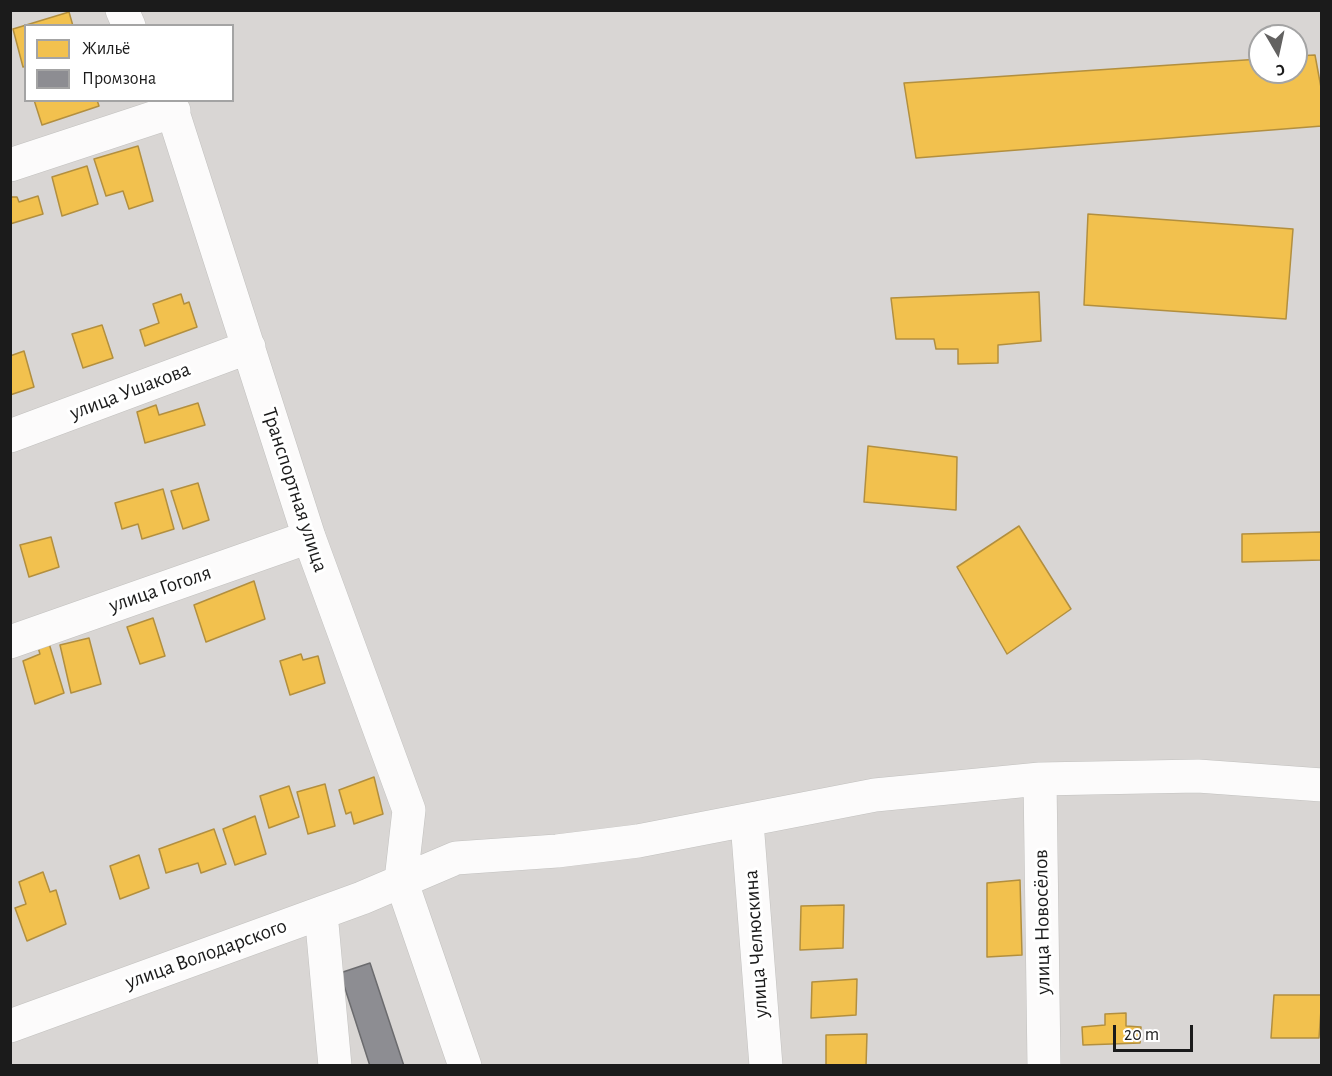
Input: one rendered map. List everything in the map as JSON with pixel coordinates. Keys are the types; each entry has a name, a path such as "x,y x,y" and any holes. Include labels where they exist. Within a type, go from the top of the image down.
{"street":[{"path":"122,10 128,24"},
{"path":"10,165 172,106"},
{"name":"Транспортная улица","path":"172,106 309,537 408,810 401,880"},
{"name":"улица Ушакова","path":"10,436 249,346"},
{"name":"улица Гоголя","path":"10,642 309,537"},
{"name":"улица Володарского","path":"10,1026 321,913 456,858 557,851 638,841 747,822 875,795 1040,779 1198,777 1322,785"},
{"name":"улица Новосёлов","path":"1040,779 1044,1065"},
{"name":"улица Челюскина","path":"747,822 766,1065"},
{"path":"401,880 465,1065"},
{"path":"321,913 335,1065"}],"shaded area":[{"path":"11,11 1321,11 1321,1065 11,1065"}],"building: Жильё":[{"path":"69,12 72,24 29,24"},
{"path":"24,26 23,67 13,29"},
{"path":"1308,55 1315,55 1322,93 1322,126 916,158 904,83 1248,60 1248,84 1308,84"},
{"path":"35,102 98,102 99,106 42,125"},
{"path":"138,146 153,201 129,209 123,191 106,196 94,159"},
{"path":"87,166 98,204 62,216 52,177"},
{"path":"38,196 43,214 10,224 10,197 17,197 19,202"},
{"path":"1088,214 1293,229 1286,319 1084,305"},
{"path":"1039,292 1041,341 998,345 998,363 958,364 958,349 936,349 934,339 896,339 891,298"},
{"path":"181,294 184,304 189,302 197,327 145,346 140,330 159,323 153,304"},
{"path":"102,325 113,358 83,368 72,334"},
{"path":"24,351 34,387 10,395 10,356"},
{"path":"198,403 205,425 145,443 137,412 156,405 159,415"},
{"path":"868,446 957,457 956,510 864,502"},
{"path":"198,483 209,520 183,529 171,491"},
{"path":"163,489 174,529 142,539 138,524 122,529 115,503"},
{"path":"1019,526 1071,609 1007,654 957,567"},
{"path":"1322,532 1322,560 1242,562 1242,534"},
{"path":"51,537 59,567 29,577 20,545"},
{"path":"254,581 265,619 206,642 194,605"},
{"path":"153,618 165,656 140,664 127,627"},
{"path":"89,638 101,684 71,693 60,645"},
{"path":"48,640 64,693 35,704 23,661 40,654 37,644"},
{"path":"301,654 303,660 318,656 325,683 290,695 280,661"},
{"path":"374,777 383,814 354,824 351,812 346,814 339,790"},
{"path":"325,784 335,826 308,834 297,792"},
{"path":"289,786 299,817 269,828 260,796"},
{"path":"255,816 266,854 235,865 223,829"},
{"path":"214,829 226,864 201,873 198,863 166,873 159,849"},
{"path":"139,855 149,888 120,899 110,866"},
{"path":"43,872 50,892 56,890 66,924 27,941 15,908 26,904 19,882"},
{"path":"1020,880 1022,955 987,957 987,883"},
{"path":"844,905 843,948 800,950 801,906"},
{"path":"857,979 856,1015 811,1018 812,982"},
{"path":"1274,995 1322,995 1319,1038 1271,1038"},
{"path":"1126,1013 1126,1026 1141,1027 1140,1043 1083,1045 1082,1027 1105,1025 1105,1014"},
{"path":"867,1034 866,1066 826,1066 826,1035"}],"building: Промзона":[{"path":"370,963 404,1066 370,1066 340,973"}]}
